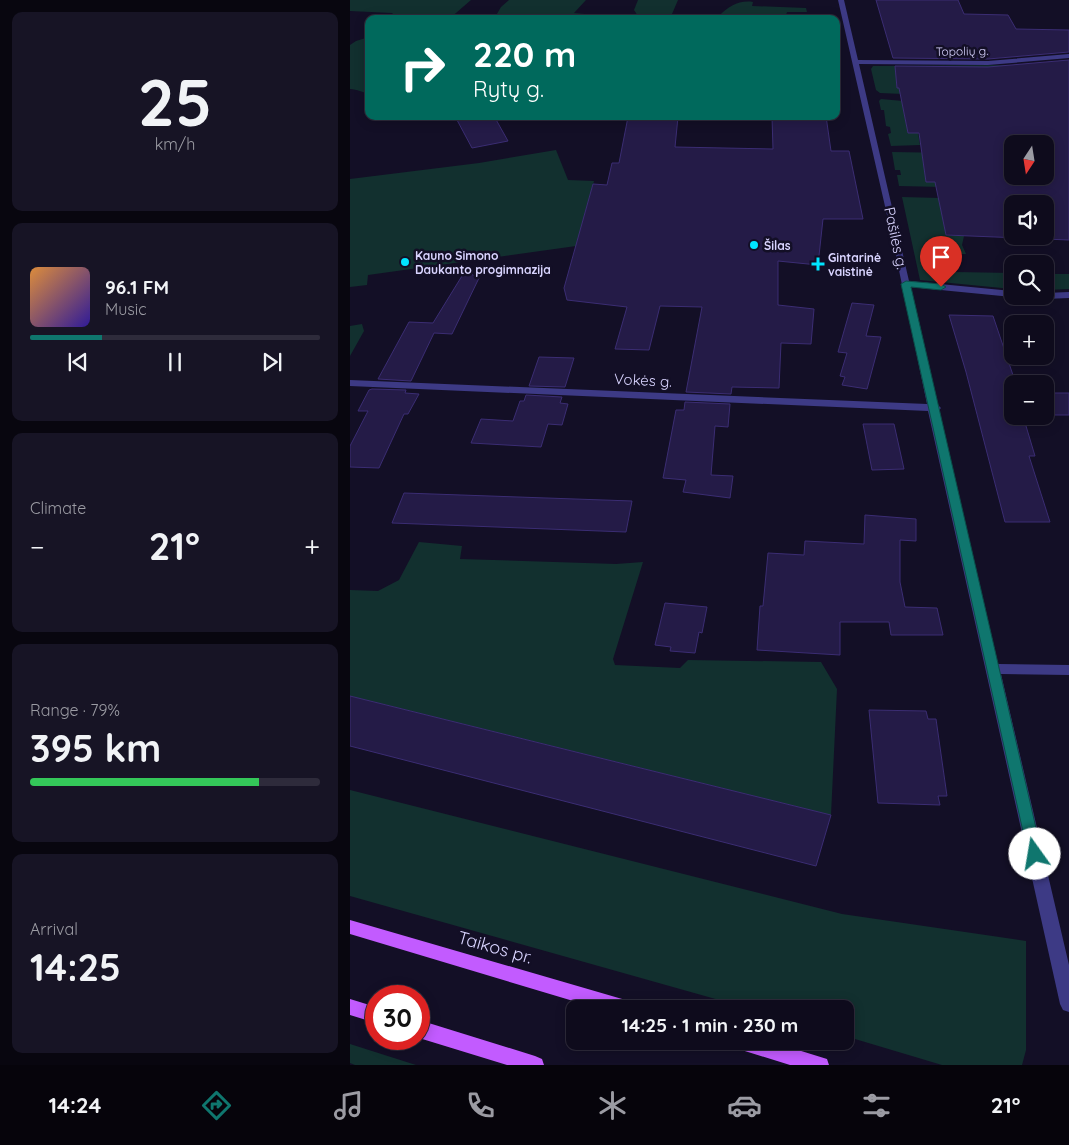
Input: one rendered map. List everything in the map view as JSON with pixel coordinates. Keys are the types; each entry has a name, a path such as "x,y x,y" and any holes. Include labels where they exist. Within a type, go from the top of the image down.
{"main road":[{"name":"Taikos pr.","path":"350,927 598,1000"},
{"path":"350,1007 365,1012"},
{"path":"430,1032 535,1065"},
{"path":"769,1050 820,1065"}],"street":[{"name":"Pašilės g.","path":"841,0 1069,1004"},
{"name":"Topolių g.","path":"855,62 988,62 1069,56"},
{"path":"906,284 1004,293"},
{"path":"1054,296 1069,295"},
{"name":"Vokės g.","path":"350,383 935,408"},
{"path":"993,669 1069,670"}],"green space":[{"path":"350,0 471,0 454,15 394,15 392,13 350,11"},
{"path":"509,0 586,0 574,13 584,15 496,15 501,7"},
{"path":"638,0 678,0 672,14 676,15 637,15 634,10"},
{"path":"743,2 753,2 752,6 806,8 807,12 787,12 786,15 720,15 734,4"},
{"path":"365,38 365,92 350,89 350,45"},
{"path":"1018,65 896,78 897,88 904,88 903,94 880,93 876,90 871,69 873,66"},
{"path":"881,99 903,101 908,133 918,133 920,145 891,146 888,134 891,133 890,127 886,126 884,110 881,110 879,101"},
{"name":"Kauno Simono Daukanto progimnazija","path":"556,150 568,180 594,181 576,246 368,275 367,285 350,287 350,179 479,163"},
{"path":"892,152 1004,154 1004,168 941,182 943,187 899,186 897,175 901,175 900,170 895,170"},
{"path":"902,197 940,198 942,204 1004,205 1004,221 943,220 946,235 964,236 962,245 966,254 951,254 955,272 1004,273 1004,288 920,280"},
{"path":"1054,274 1069,274 1069,289 1054,290"},
{"path":"362,324 364,331 350,356 350,326"},
{"path":"419,542 462,546 460,559 616,564 643,562 613,659 615,665 680,668 688,660 821,662 837,689 831,815 350,696 350,590 378,591 399,580"},
{"path":"350,790 842,914 1026,941 1026,1050 1022,1065 942,1065 854,1039 854,1000 719,1000 350,896"},
{"path":"350,1044 416,1065 355,1065 350,1063"}],"building":[{"path":"876,0 958,0 964,14 1008,15 1016,29 1069,30 1069,52 988,59 893,58"},
{"path":"1069,60 1069,240 1054,239 1054,195 1004,195 1004,237 946,235 935,182 926,182 919,133 908,133 899,88 897,88 895,66 988,67"},
{"path":"457,120 496,120 508,141 472,148"},
{"path":"627,120 678,120 675,147 773,149 772,120 827,120 831,151 849,151 863,219 823,219 818,265 778,261 778,305 814,309 811,344 781,343 779,388 732,387 731,394 686,392 702,307 660,306 649,350 615,349 627,307 567,300 564,288 593,184 607,185 612,163 619,163"},
{"path":"465,271 479,278 452,334 434,333 411,381 378,379 409,322 433,323"},
{"path":"852,303 874,305 866,336 881,337 867,389 842,385 845,377 840,376 847,353 838,352"},
{"path":"949,315 993,316 1004,349 1004,365 1010,365 1013,375 1004,375 1004,425 1026,425 1035,456 1029,456 1050,522 1005,522 966,372"},
{"path":"539,357 574,358 565,387 529,386"},
{"path":"369,390 406,390 405,393 419,394 408,414 404,414 379,468 350,467 350,446 368,411 358,411"},
{"path":"1054,393 1069,393 1069,415 1054,415"},
{"path":"526,395 562,397 560,403 568,404 562,425 548,424 541,447 471,443 481,419 513,421 520,401 524,401"},
{"path":"685,402 730,404 728,427 715,426 711,475 733,476 730,498 683,492 686,480 663,478 676,410 684,410"},
{"path":"863,424 894,424 904,469 872,470"},
{"path":"404,493 632,501 626,532 392,523"},
{"path":"865,515 916,519 916,541 900,540 900,582 905,607 937,608 943,635 891,635 889,622 840,622 840,655 757,650 760,606 763,606 768,553 804,555 805,541 864,544"},
{"path":"665,603 707,607 702,633 699,632 695,653 670,651 671,647 655,645"},
{"path":"350,696 831,815 816,866 350,746"},
{"path":"869,710 926,711 928,719 936,719 947,796 938,796 940,805 878,803"}],"place":[{"name":"Šilas","path":"754,245"},
{"name":"Kauno Simono Daukanto progimnazija","path":"405,262"},
{"name":"Gintarinė vaistinė","path":"818,264"}],"route":[{"path":"941,287 906,284 1035,854"}]}
